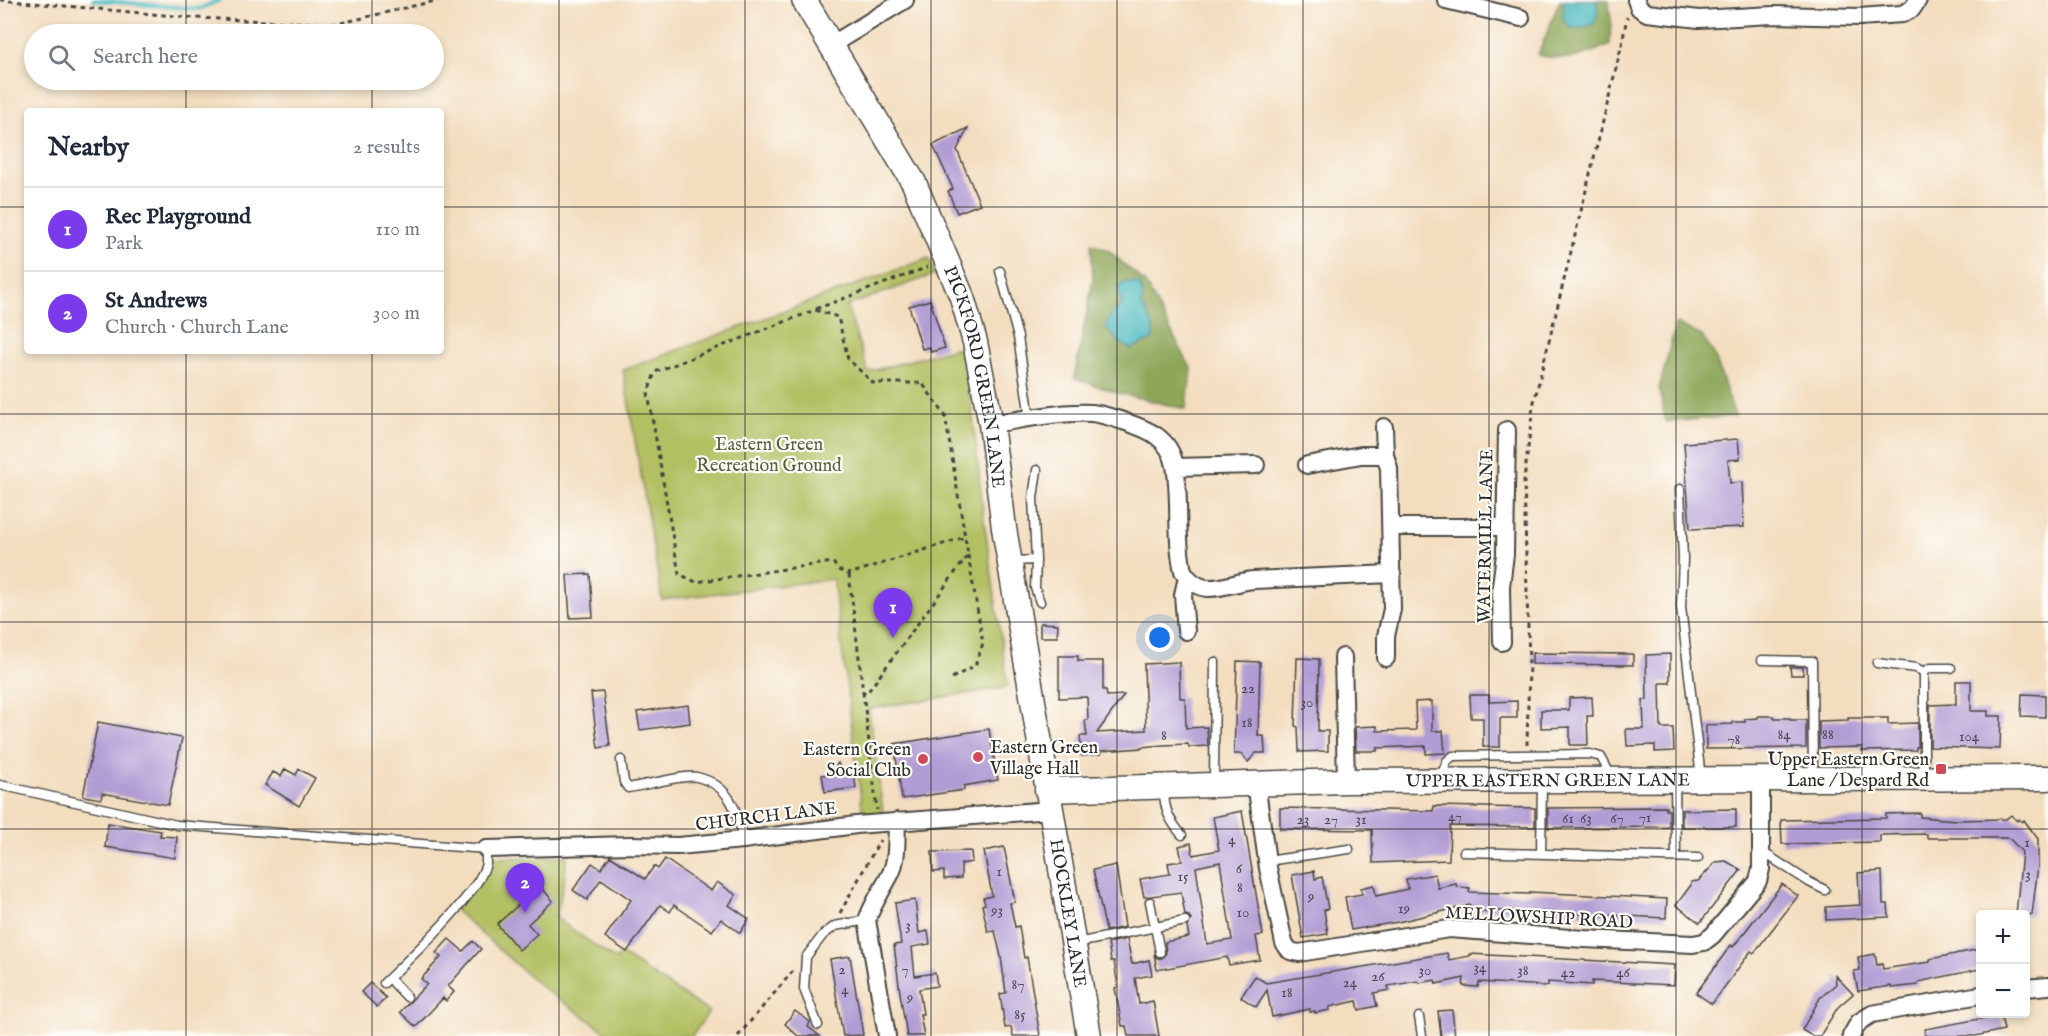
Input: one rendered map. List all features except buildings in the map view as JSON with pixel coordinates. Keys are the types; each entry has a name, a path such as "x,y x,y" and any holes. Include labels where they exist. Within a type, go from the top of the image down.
{"street":[{"name":"PICKFORD GREEN LANE","path":"804,0 914,183 962,297 975,342 991,424 1010,561 1049,800"},
{"path":"831,45 905,0"},
{"path":"1446,0 1521,18"},
{"path":"1632,6 1647,13 1700,19 1773,7 1859,17 1897,14 1912,9 1918,0"},
{"path":"991,424 1092,413 1153,432 1164,442 1173,457 1181,564 1187,578 1196,585 1214,589 1253,580 1392,574"},
{"path":"1383,427 1385,455 1389,468 1392,527 1392,609 1386,636 1386,658"},
{"name":"WATERMILL LANE","path":"1502,642 1501,586 1507,430"},
{"path":"1307,465 1361,455 1385,455"},
{"path":"1175,467 1256,465"},
{"path":"1392,527 1505,527"},
{"path":"1186,631 1183,595 1187,578"},
{"path":"1343,657 1346,781"},
{"name":"UPPER EASTERN GREEN LANE","path":"1049,800 1164,786 1346,781 2048,778"},
{"name":"MELLOWSHIP ROAD","path":"1256,783 1267,861 1284,943 1290,951 1299,953 1449,929 1584,939 1693,944 1704,942 1713,935 1758,880 1761,869 1761,779"},
{"name":"CHURCH LANE","path":"486,849 630,844 678,846 880,831 897,821 1049,800"},
{"name":"HOCKLEY LANE","path":"1049,800 1089,1036"},
{"path":"887,1036 867,920 895,860 897,821"},
{"path":"2030,988 2048,986"},
{"path":"1851,1036 1859,1022 1872,1014 1976,996"}],"lane":[{"path":"1000,271 1018,337 1030,418"},
{"path":"1037,470 1034,498 1035,588 1040,602"},
{"path":"1680,489 1683,558 1681,607 1701,780"},
{"path":"1010,561 1036,560"},
{"path":"1762,660 1812,661 1814,779"},
{"path":"1214,784 1215,662"},
{"path":"1876,663 1916,668 1923,672"},
{"path":"1923,672 1930,668 1952,669"},
{"path":"1923,672 1924,778"},
{"path":"1439,780 1447,761 1453,756 1590,754 1601,757 1613,780"},
{"path":"621,760 624,782 628,788 696,776 714,785 731,800 738,816 743,840"},
{"path":"1541,854 1542,780"},
{"path":"1675,780 1676,857"},
{"path":"0,785 177,825 486,849 486,864 473,888 440,927 386,981 407,997"},
{"path":"1164,786 1164,807 1170,821 1182,835"},
{"path":"1267,861 1349,849"},
{"path":"1761,851 1825,890"},
{"path":"1464,852 1698,858"},
{"path":"1150,902 1160,952"},
{"path":"818,1025 804,989 806,957 823,935 835,926 867,920"},
{"path":"1072,944 1185,921"},
{"path":"1419,1017 1422,1036"}],"path":[{"path":"0,0 196,18 337,24 439,0"},
{"path":"1527,755 1528,665 1524,481 1533,406 1632,6"},
{"path":"946,260 655,372 648,393 679,574 696,582 833,562 838,570 849,574 965,537"},
{"path":"814,310 838,317 848,359 873,383 922,383 945,415 983,643 975,666 952,678"},
{"path":"863,692 867,693 968,555"},
{"path":"835,926 880,831 849,574"},
{"path":"738,1036 806,957"}],"green space":[{"path":"1560,0 1608,0 1611,18 1610,44 1591,53 1575,57 1559,58 1538,55"},
{"path":"1091,244 1108,250 1145,283 1192,370 1186,409 1118,393 1074,378 1093,280"},
{"name":"Eastern Green Recreation Ground","path":"929,258 935,274 847,306 868,372 959,347 972,409 984,520 1008,687 869,709 883,812 863,815 833,579 662,600 623,370"},
{"path":"1676,323 1702,336 1714,354 1735,416 1666,422 1659,389"},
{"path":"567,856 556,918 616,960 621,954 709,1012 692,1036 612,1036 540,986 455,910 479,882 491,858"}],"water":[{"path":"1564,0 1596,0 1598,11 1595,23 1582,28 1570,28 1563,18"},
{"path":"1126,282 1140,284 1143,296 1141,305 1149,317 1153,330 1152,340 1131,349 1119,342 1106,328 1112,313 1122,304 1118,287"}],"waterway":[{"path":"93,0 199,9 220,0"}],"place":[{"name":"Rec Playground","path":"893,638"},
{"name":"Eastern Green Village Hall","path":"978,757"},
{"name":"Eastern Green Social Club","path":"923,759"},
{"name":"Upper Eastern Green Lane / Despard Rd","path":"1941,769"},
{"name":"St Andrews","path":"525,913"}]}
